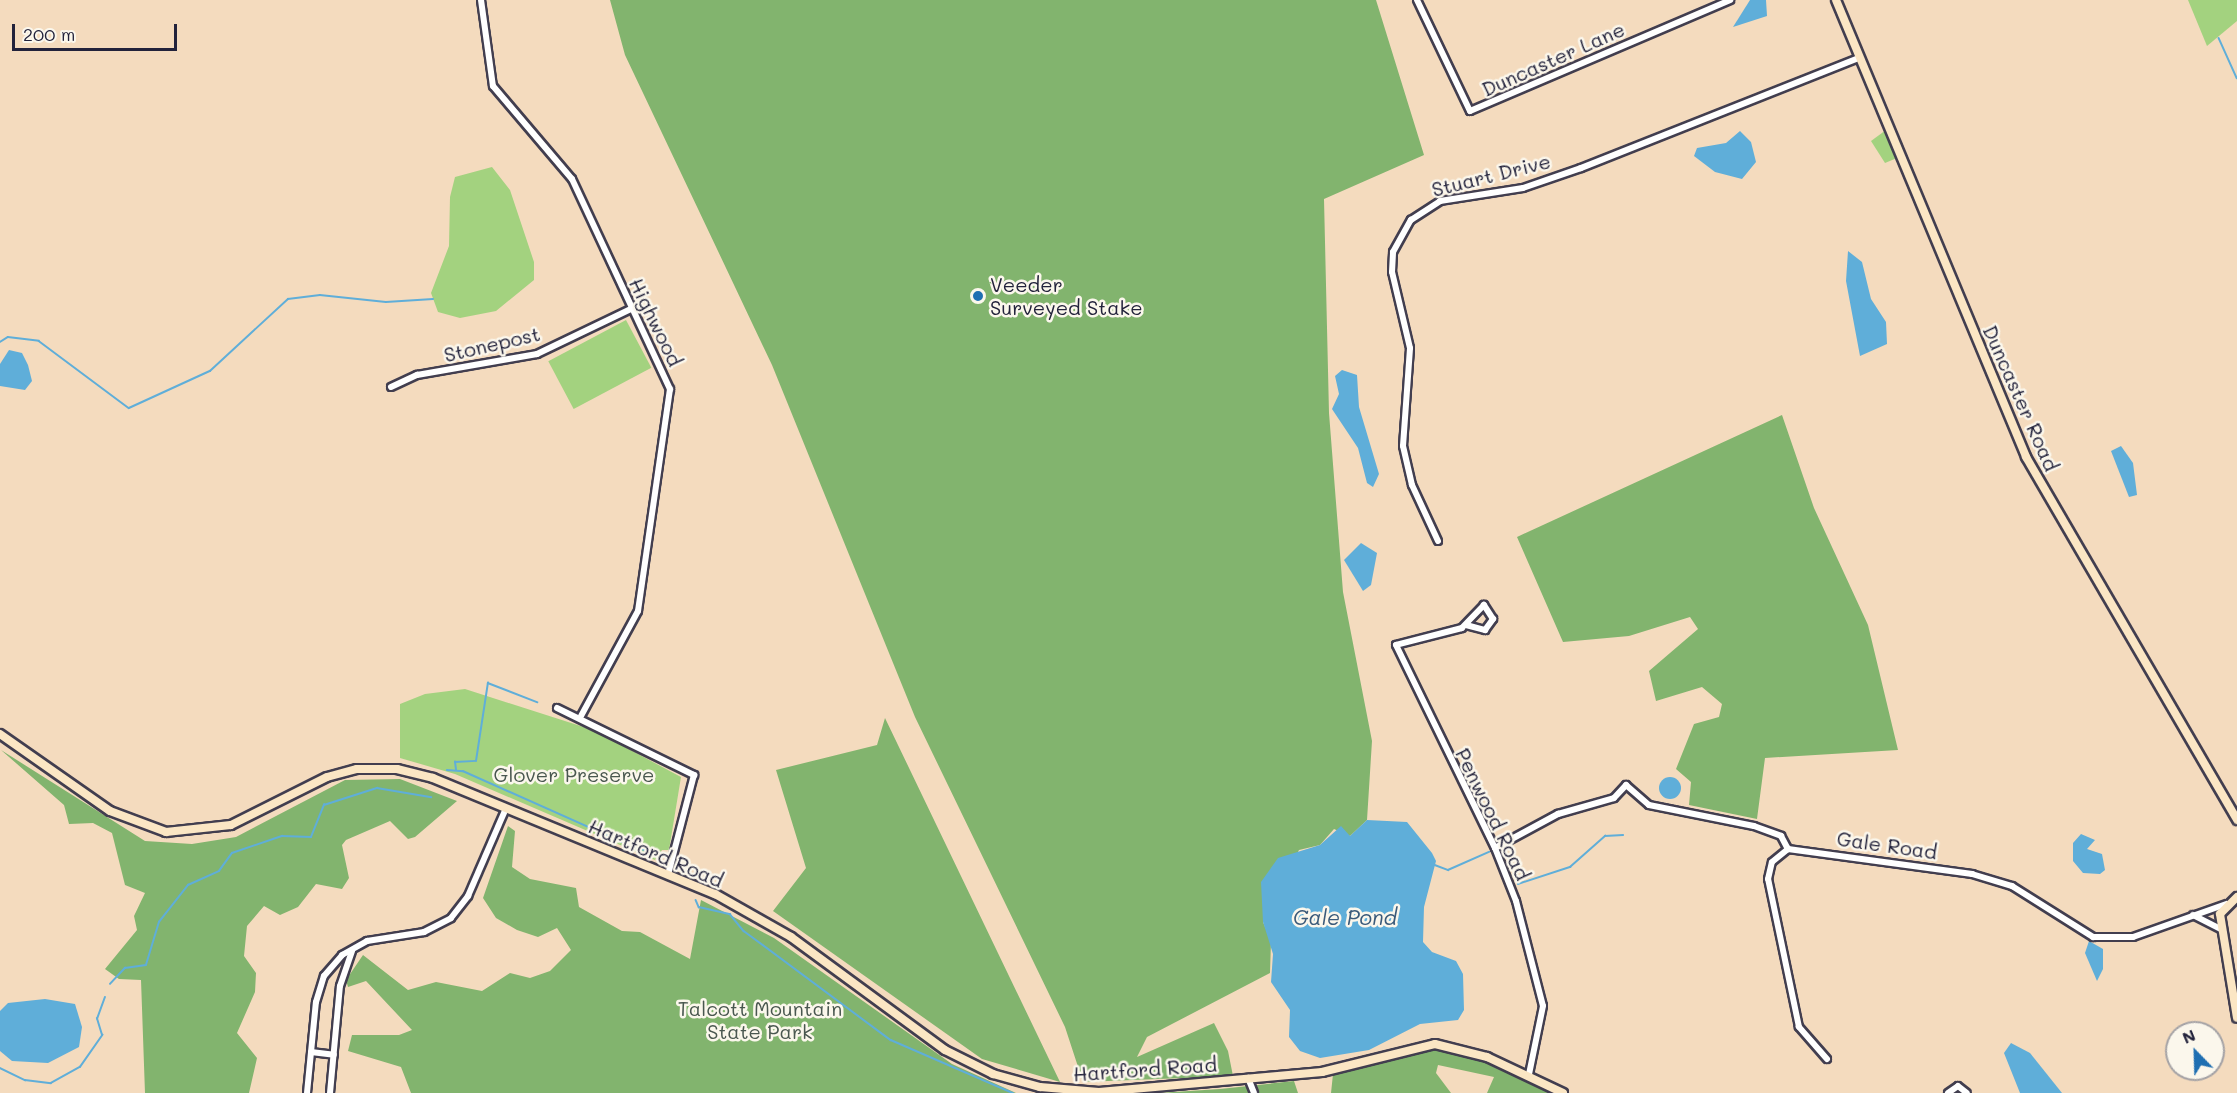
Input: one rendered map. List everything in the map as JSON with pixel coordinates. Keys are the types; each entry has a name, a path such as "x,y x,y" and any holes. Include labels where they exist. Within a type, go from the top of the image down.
{"main road":[{"name":"Duncaster Road","path":"1836,0 2026,457 2237,820"},
{"name":"Hartford Road","path":"0,734 110,811 166,832 231,825 327,777 378,768 433,778 668,875 791,937 945,1050 993,1074 1038,1090 1099,1092 1298,1074 1435,1044 1530,1074 1563,1093"},
{"path":"2237,897 2226,904 2221,929 2237,1018"}],"street":[{"name":"Highwood","path":"481,0 493,86 572,179 670,389 653,531 639,611 581,716"},
{"name":"Duncaster Lane","path":"1418,0 1470,111 1730,0"},
{"name":"Stuart Drive","path":"1438,541 1412,485 1403,446 1410,348 1392,272 1394,252 1412,220 1440,201 1523,188 1580,169 1859,58"},
{"name":"Stonepost","path":"391,387 417,375 537,354 631,309"},
{"path":"1484,605 1493,619 1485,630 1466,625 1484,605"},
{"name":"Penwood Road","path":"1466,625 1425,641 1396,645 1495,848 1516,901 1543,1006 1530,1074"},
{"path":"557,708 581,716 694,775 668,875"},
{"path":"1495,848 1558,814 1614,798 1626,785 1649,805 1756,826 1781,836 1788,849 1772,862 1768,879 1799,1027 1827,1059"},
{"path":"307,1093 320,984 333,964 352,951 380,938 424,932 451,918 471,890 506,808"},
{"name":"Gale Road","path":"1788,849 1972,874 2012,886 2093,937 2133,937 2226,904"},
{"path":"2193,915 2221,929"},
{"path":"330,1093 340,986 352,951"},
{"path":"311,1052 334,1054"},
{"path":"1248,1078 1254,1093"},
{"path":"1948,1093 1958,1086 1967,1093"}],"green space":[{"path":"610,0 1376,0 1424,155 1324,199 1329,413 1343,592 1372,741 1367,820 1350,836 1334,829 1320,845 1299,850 1263,922 1271,941 1270,973 1147,1037 1137,1057 1214,1023 1228,1051 1233,1076 1083,1082 1065,1027 915,717 772,365 625,55"},
{"path":"2188,0 2237,0 2237,21 2207,46"},
{"path":"1886,130 1897,158 1885,163 1871,141"},
{"path":"492,167 510,190 534,262 534,280 496,311 460,318 438,312 431,293 449,246 450,197 455,177"},
{"path":"626,320 651,368 574,409 548,361"},
{"path":"1782,415 1814,508 1868,625 1898,750 1765,758 1757,819 1689,805 1691,782 1676,769 1694,724 1719,717 1722,704 1702,687 1656,701 1649,671 1698,629 1690,617 1629,636 1563,642 1517,537"},
{"name":"Glover Preserve","path":"465,689 593,730 681,777 669,850 662,850 655,860 455,774 400,758 400,704 425,694"},
{"path":"885,718 1060,1082 982,1059 773,911 806,868 776,770 877,745"},
{"path":"1,750 145,841 192,844 236,837 345,780 400,779 457,801 415,837 408,839 390,821 346,840 342,845 349,878 342,889 316,884 298,907 280,915 264,906 247,926 244,956 256,973 255,992 237,1033 257,1058 249,1093 145,1093 141,980 119,979 105,969 137,930 134,916 145,893 125,885 112,833 93,823 69,824 64,805"},
{"name":"Talcott Mountain State Park","path":"508,826 515,831 512,867 530,879 576,888 579,907 622,931 640,932 690,959 701,900 774,938 952,1064 1016,1093 411,1093 401,1067 348,1051 352,1035 399,1035 412,1030 366,981 348,987 346,980 363,955 408,990 436,982 482,991 510,973 530,978 550,971 571,950 557,928 538,937 517,930 496,918 483,898"},
{"path":"1438,1049 1492,1064 1553,1093 1487,1093 1494,1077 1438,1065 1436,1073 1451,1093 1331,1093 1333,1074"},
{"path":"1294,1081 1298,1093 1158,1093 1220,1089"}],"water":[{"path":"1750,0 1766,0 1767,16 1733,27"},
{"path":"1740,131 1751,142 1756,162 1742,179 1715,172 1694,156 1697,148 1726,143"},
{"path":"1848,251 1862,262 1871,299 1886,322 1887,344 1860,356 1846,281"},
{"path":"9,350 22,353 28,365 32,381 25,390 0,386 0,364"},
{"path":"1342,370 1357,375 1359,407 1379,474 1373,487 1367,483 1358,448 1332,409 1339,394 1335,376"},
{"path":"2121,446 2133,463 2137,495 2129,497 2111,451"},
{"path":"1361,543 1377,553 1371,585 1363,591 1344,560"},
{"path":"1666,777 1674,777 1681,784 1681,792 1674,799 1666,799 1659,792 1659,784"},
{"name":"Gale Pond","path":"1367,820 1407,822 1432,853 1436,861 1424,907 1423,942 1432,952 1456,961 1463,974 1464,1010 1458,1020 1420,1024 1369,1050 1320,1058 1300,1051 1289,1037 1290,1010 1271,982 1273,954 1263,922 1261,882 1278,858 1320,845 1341,826 1350,836"},
{"path":"2081,834 2095,840 2087,849 2102,854 2105,870 2100,874 2083,873 2073,861 2073,843"},
{"path":"2089,941 2103,949 2103,969 2097,981 2085,953"},
{"path":"45,999 75,1004 82,1027 79,1047 48,1063 12,1061 0,1051 0,1011 8,1003"},
{"path":"2011,1043 2030,1053 2062,1093 2020,1093 2004,1053"}],"waterway":[{"path":"2219,38 2237,78"},
{"path":"0,342 8,337 39,341 129,408 210,371 288,299 320,295 386,302 433,299"},
{"path":"456,770 455,762 476,761 488,683 537,702"},
{"path":"447,770 463,771 636,848 664,854"},
{"path":"110,984 125,968 146,965 159,922 188,885 219,871 232,853 282,836 311,837 324,805 377,788 431,797"},
{"path":"1518,884 1570,867 1605,836 1623,835"},
{"path":"1435,865 1448,870 1489,852"},
{"path":"696,900 699,907 730,914 744,931 891,1040 1013,1093"},
{"path":"0,1068 25,1080 51,1083 80,1067 102,1035 97,1019 105,997"}],"place":[{"name":"Veeder Surveyed Stake","path":"978,296"}]}
